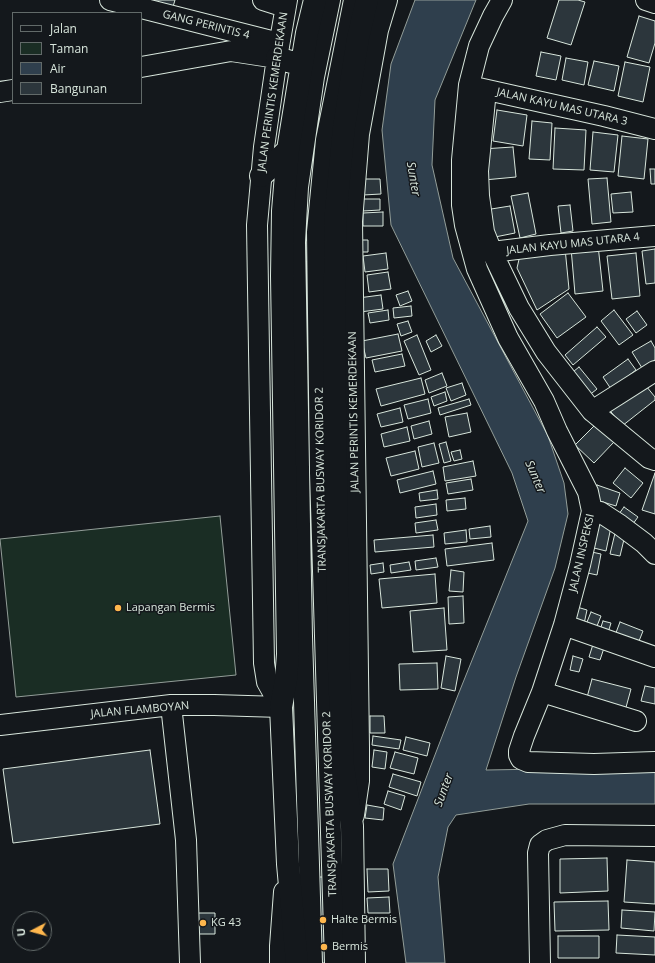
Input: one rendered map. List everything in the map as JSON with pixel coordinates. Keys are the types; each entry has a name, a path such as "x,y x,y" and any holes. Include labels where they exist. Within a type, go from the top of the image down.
{"main road":[{"name":"JALAN PERINTIS KEMERDEKAAN","path":"297,963 288,864 281,707 286,680 288,654 282,276 283,211 288,150 307,33 315,0"},
{"name":"JALAN PERINTIS KEMERDEKAAN","path":"354,963 352,826 343,766 339,671 334,337 336,210 344,127 358,38 367,0"},
{"name":"JALAN PERINTIS KEMERDEKAAN","path":"352,826 358,781 358,760 351,221 358,134 377,30 386,0"},
{"path":"278,50 302,65"},
{"path":"261,176 288,150"},
{"name":"JALAN PERINTIS KEMERDEKAAN","path":"281,963 282,923 288,864"}],"street":[{"name":"GANG PERINTIS 4","path":"110,0 278,50"},
{"path":"263,0 286,4"},
{"name":"TRANSJAKARTA BUSWAY KORIDOR 2","path":"312,963 302,636 295,242 298,187 314,77 330,0"},
{"name":"TRANSJAKARTA BUSWAY KORIDOR 2","path":"335,963 320,474 317,232 326,140 354,0"},
{"path":"502,0 479,46 478,171 479,196 484,232 519,308 546,352 592,411 649,458 655,460"},
{"path":"646,0 655,3"},
{"name":"JALAN PERINTIS KEMERDEKAAN","path":"281,707 267,682 264,663 257,225 261,176 278,50 286,4"},
{"path":"142,67 231,51 278,50"},
{"name":"JALAN KAYU MAS UTARA 3","path":"478,88 655,129"},
{"name":"JALAN INSPEKSI","path":"478,88 462,160 462,205 470,248 477,269 508,338 544,401 557,431 588,492 592,511 564,625 542,692 519,751 521,759 524,761 594,764 655,762"},
{"path":"0,92 12,90"},
{"name":"JALAN KAYU MAS UTARA 4","path":"492,252 565,243 655,236"},
{"path":"592,411 655,371"},
{"path":"592,511 600,512 620,525 644,543 655,554"},
{"path":"564,625 655,657"},
{"path":"542,692 636,721"},
{"path":"171,705 186,840 190,963"},
{"name":"JALAN FLAMBOYAN","path":"0,725 171,705 281,707"},
{"path":"540,963 538,853 540,845 546,840 556,836 565,835 655,836"}],"green space":[{"name":"Lapangan Bermis","path":"220,516 236,675 16,697 0,539"}],"water":[{"name":"Sunter","path":"415,0 476,0 435,100 432,165 453,258 548,436 564,483 568,514 555,568 516,677 486,770 655,767 655,804 529,804 456,815 448,827 438,877 445,963 406,963 393,864 458,695 528,521 512,473 391,225 382,130 391,64"}],"building":[{"path":"135,0 175,0 172,10"},
{"path":"559,0 578,0 585,2 571,45 547,38"},
{"path":"639,16 655,21 655,43 649,63 627,57"},
{"path":"541,52 561,56 556,80 536,76"},
{"path":"566,58 588,62 584,85 562,80"},
{"path":"594,61 619,66 614,91 588,85"},
{"path":"625,62 650,67 643,102 618,96"},
{"path":"497,110 527,115 523,146 493,141"},
{"path":"532,121 552,123 550,160 529,159"},
{"path":"555,128 586,130 584,170 553,169"},
{"path":"593,132 618,135 614,172 590,170"},
{"path":"622,136 648,139 644,179 618,176"},
{"path":"513,147 516,177 484,180 482,149"},
{"path":"650,169 655,169 655,184 651,184"},
{"path":"607,178 611,222 592,224 588,179"},
{"path":"363,179 380,179 381,194 363,195"},
{"path":"631,192 633,212 613,213 611,194"},
{"path":"528,193 536,234 520,238 511,196"},
{"path":"363,199 380,199 380,210 363,211"},
{"path":"570,205 573,231 561,233 558,206"},
{"path":"510,206 515,233 490,238 485,210"},
{"path":"383,212 383,226 363,226 363,213"},
{"path":"355,240 368,240 368,252 356,252"},
{"path":"598,245 603,291 575,294 571,248"},
{"path":"565,248 569,289 537,310 517,268 521,251"},
{"path":"655,249 655,283 646,284 642,251"},
{"path":"386,253 388,269 365,272 363,256"},
{"path":"636,253 640,296 612,299 607,256"},
{"path":"388,272 391,289 369,292 367,275"},
{"path":"408,291 412,301 400,306 396,295"},
{"path":"568,293 586,317 557,338 540,314"},
{"path":"381,295 383,309 360,312 358,298"},
{"path":"411,306 412,316 394,318 393,308"},
{"path":"388,310 389,320 370,323 368,313"},
{"path":"614,310 633,335 619,345 601,321"},
{"path":"637,311 647,325 636,333 626,319"},
{"path":"408,321 412,332 401,336 397,324"},
{"path":"597,327 606,337 573,365 565,355"},
{"path":"398,334 402,351 366,358 362,341"},
{"path":"417,335 431,370 419,375 404,341"},
{"path":"436,335 442,346 431,352 426,341"},
{"path":"651,341 655,348 655,360 642,368 632,352"},
{"path":"402,354 405,366 375,372 372,360"},
{"path":"628,359 636,370 611,389 603,377"},
{"path":"579,367 597,389 587,397 568,376"},
{"path":"442,373 447,386 429,393 425,380"},
{"path":"421,378 425,394 381,406 376,389"},
{"path":"642,381 655,397 655,400 622,426 608,408"},
{"path":"462,383 466,395 451,401 446,388"},
{"path":"445,392 447,401 434,406 431,397"},
{"path":"428,399 431,413 408,419 404,405"},
{"path":"469,399 471,405 440,415 438,408"},
{"path":"400,408 403,422 381,427 377,414"},
{"path":"467,413 471,432 449,437 445,417"},
{"path":"429,421 432,434 414,439 411,426"},
{"path":"596,424 614,442 594,463 575,445"},
{"path":"407,427 410,441 384,447 381,434"},
{"path":"446,442 451,461 444,463 439,444"},
{"path":"434,443 439,463 422,467 418,447"},
{"path":"460,450 462,459 454,461 451,452"},
{"path":"415,451 419,469 391,476 386,458"},
{"path":"473,461 476,476 445,481 443,467"},
{"path":"625,468 643,483 631,498 613,483"},
{"path":"433,471 436,484 400,493 397,480"},
{"path":"655,473 655,514 642,510"},
{"path":"471,479 473,490 448,494 446,483"},
{"path":"597,485 620,493 616,506 593,499"},
{"path":"437,490 438,499 420,501 419,493"},
{"path":"465,498 466,509 447,511 446,500"},
{"path":"436,504 437,515 416,518 415,507"},
{"path":"624,507 638,517 630,528 616,518"},
{"path":"592,518 612,522 606,551 586,546"},
{"path":"436,520 438,530 416,533 415,523"},
{"path":"490,526 491,537 470,539 469,529"},
{"path":"616,529 626,531 620,556 610,554"},
{"path":"466,530 467,542 445,544 444,533"},
{"path":"433,535 434,547 375,552 374,540"},
{"path":"492,543 494,560 447,566 445,549"},
{"path":"587,551 601,554 597,575 583,572"},
{"path":"436,558 438,567 416,570 415,561"},
{"path":"409,562 411,570 391,573 390,565"},
{"path":"383,563 384,572 371,574 370,565"},
{"path":"451,570 464,572 463,592 449,591"},
{"path":"435,574 437,603 382,608 379,579"},
{"path":"463,596 464,623 449,624 448,597"},
{"path":"577,607 587,610 584,624 573,621"},
{"path":"444,608 447,650 413,652 410,611"},
{"path":"591,612 601,616 595,631 585,627"},
{"path":"603,621 611,623 607,636 599,633"},
{"path":"620,622 643,631 637,646 614,638"},
{"path":"595,638 606,642 600,660 589,657"},
{"path":"446,656 461,659 455,691 441,688"},
{"path":"573,656 583,659 579,672 570,670"},
{"path":"437,663 438,689 400,690 399,664"},
{"path":"592,679 631,689 625,711 586,701"},
{"path":"645,686 655,688 655,704 641,701"},
{"path":"370,716 384,716 385,733 370,733"},
{"path":"373,736 401,740 399,749 372,745"},
{"path":"406,737 430,743 427,756 403,750"},
{"path":"150,750 160,824 13,843 3,769"},
{"path":"374,750 387,752 385,769 372,767"},
{"path":"395,752 418,758 414,774 390,768"},
{"path":"393,774 421,782 417,796 389,787"},
{"path":"388,791 405,796 401,810 384,804"},
{"path":"367,805 384,808 383,820 365,818"},
{"path":"607,858 608,891 560,893 560,859"},
{"path":"627,860 655,862 655,904 624,902"},
{"path":"367,869 388,869 389,891 368,892"},
{"name":"Halte Bermis","path":"315,877 328,877 331,963 317,963"},
{"path":"389,897 390,913 368,913 367,898"},
{"path":"608,901 609,930 555,931 554,902"},
{"path":"622,910 655,912 654,931 621,928"},
{"name":"KG 43","path":"192,913 215,913 215,934 191,934"},
{"path":"617,935 655,937 655,955 616,953"},
{"path":"558,936 599,936 599,958 558,958"}],"place":[{"name":"Lapangan Bermis","path":"118,608"},
{"name":"Halte Bermis","path":"323,920"},
{"name":"KG 43","path":"203,923"},
{"name":"Bermis","path":"324,947"}]}
